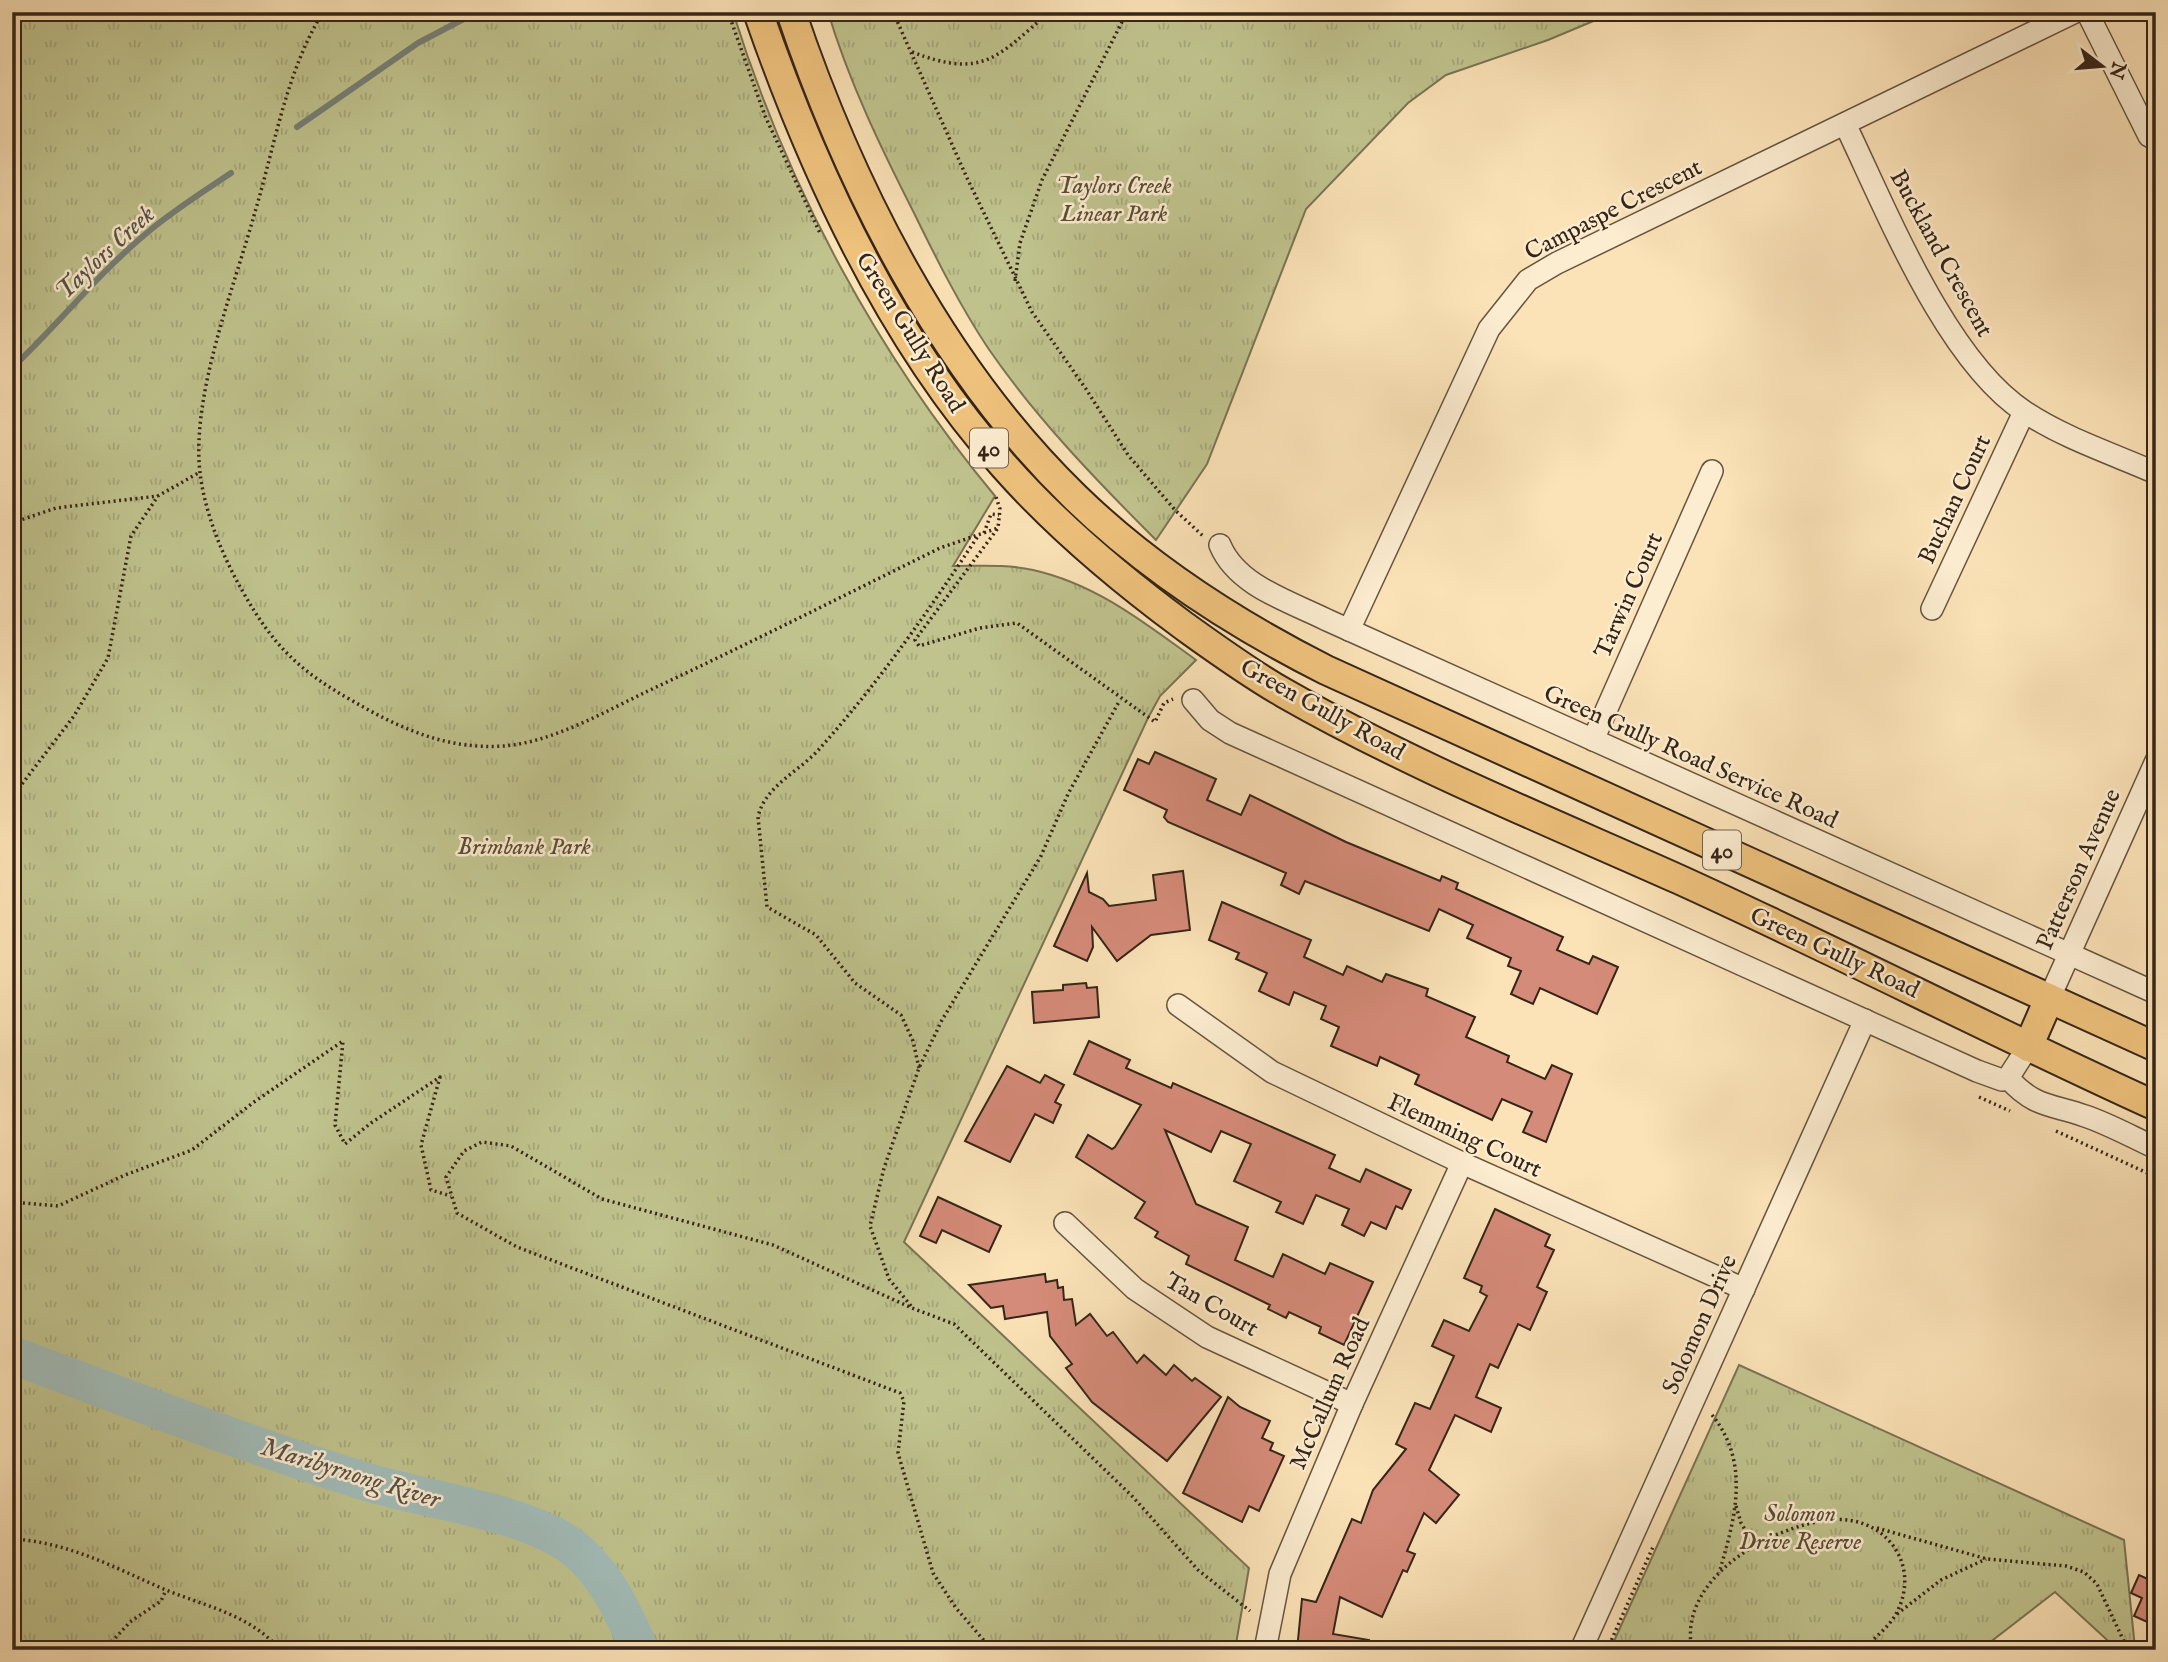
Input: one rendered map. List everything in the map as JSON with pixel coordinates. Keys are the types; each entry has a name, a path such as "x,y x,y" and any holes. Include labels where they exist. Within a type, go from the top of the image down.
{"main road":[{"name":"Green Gully Road","path":"758,12 814,159 886,298 929,367 1000,463 1035,501 1110,568 1208,643 1270,684 1382,745 1806,938 2028,1047 2156,1105"},
{"name":"Green Gully Road","path":"791,12 823,101 851,166 934,319 1025,443 1074,496 1129,545 1218,611 1326,670 2156,1047"},
{"path":"2028,1047 2049,999"}],"street":[{"name":"Campaspe Crescent","path":"1349,630 1489,329 1528,280 1557,263 2075,12"},
{"path":"2087,12 2148,136"},
{"name":"Buckland Crescent","path":"1845,124 1922,281 1957,341 1994,386 2024,412 2156,473"},
{"name":"Buchan Court","path":"1933,609 2024,412"},
{"name":"Tarwin Court","path":"1593,740 1712,471"},
{"name":"Green Gully Road Service Road","path":"1220,545 1233,569 1247,579 1349,630 2068,956 2156,993"},
{"path":"1193,700 1210,720 1230,733 1977,1070 2002,1080 2008,1078 2028,1047"},
{"name":"Patterson Avenue","path":"2049,999 2156,761"},
{"name":"Flemming Court","path":"1178,1005 1272,1072 1462,1163 1744,1289"},
{"name":"Solomon Drive","path":"1581,1650 1864,1020"},
{"path":"2008,1078 2023,1095 2035,1102 2087,1116 2156,1148"},
{"name":"McCallum Road","path":"1265,1650 1280,1574 1352,1404 1462,1163"},
{"name":"Tan Court","path":"1065,1223 1135,1289 1207,1337 1352,1404"}],"path":[{"path":"323,12 300,57 217,340 204,406 200,472 207,504 232,574 275,643 296,664 338,693 389,722 438,741 479,747 508,746 543,737 601,713 940,548 998,528"},
{"path":"894,12 967,178 1010,263 1015,283 1128,456 1192,528 1220,545"},
{"path":"912,52 944,64 964,66 987,61 1049,12"},
{"path":"1015,283 1020,243 1042,180 1127,12"},
{"path":"12,523 56,508 158,496 200,472"},
{"path":"12,797 74,716 108,658 131,536 158,496"},
{"path":"919,1068 913,1041 901,1015 855,983 816,935 767,907 758,817 761,804 769,792 812,758 882,675 981,533 990,514 999,514"},
{"path":"987,545 915,640 919,646 981,628 1017,623 1120,700 1155,722 1164,703 1180,698 1193,700"},
{"path":"912,1308 889,1279 870,1226 884,1168 919,1068 942,1020 1041,856 1068,794 1120,700"},
{"path":"12,1202 58,1206 125,1175 192,1150 254,1102 343,1041 335,1125 345,1144 370,1123 440,1077 421,1145 431,1189 452,1196"},
{"path":"987,1650 986,1644 956,1608 933,1573 898,1453 904,1401 900,1393 517,1247 457,1213 446,1177 464,1151 482,1142 511,1146 602,1199 773,1245 912,1308 954,1324 1133,1497 1198,1570 1270,1625"},
{"path":"1713,1415 1728,1437 1736,1465 1736,1504 1719,1575"},
{"path":"1736,1504 1741,1523 1755,1546"},
{"path":"1692,1650 1689,1636 1693,1614 1710,1584 1719,1575 1755,1546 1797,1527 1832,1519 1875,1527 1987,1559 2066,1566 2084,1572 2097,1584 2128,1650"},
{"path":"1875,1527 1896,1546 1905,1572 1896,1615"},
{"path":"12,1539 65,1547 101,1559 166,1590 248,1623 280,1650"},
{"path":"1863,1650 1896,1615 1941,1580 1987,1559"},
{"path":"104,1650 130,1622 161,1601 166,1590"}],"green space":[{"name":"Brimbank Park","path":"12,12 733,12 755,78 781,142 840,267 912,385 995,496 953,566 1023,568 1056,576 1119,606 1196,660 1160,696 1148,718 904,1242 1249,1568 1235,1650 12,1650"},
{"name":"Taylors Creek Linear Park","path":"828,12 1615,12 1548,40 1446,75 1408,103 1306,209 1207,464 1156,540 1046,424 978,332 958,299 878,139 846,64"},
{"name":"Solomon Drive Reserve","path":"1739,1365 2124,1540 2135,1648 2118,1650 2055,1592 1980,1650 1610,1650"}],"building":[{"path":"1155,752 1216,779 1207,800 1241,815 1250,795 1346,842 1440,881 1442,876 1458,883 1456,889 1563,937 1557,950 1589,964 1593,956 1618,967 1597,1014 1540,988 1533,1004 1511,994 1521,971 1508,966 1511,958 1467,938 1473,925 1439,909 1429,931 1305,881 1299,894 1281,885 1286,873 1168,822 1164,817 1167,810 1124,790 1138,759 1149,764"},
{"path":"1183,871 1190,930 1151,935 1117,961 1092,927 1093,947 1087,961 1054,946 1087,873 1089,892 1103,899 1109,906 1156,900 1153,875"},
{"path":"1222,902 1311,940 1304,957 1343,975 1347,966 1382,982 1386,974 1428,989 1426,996 1475,1017 1466,1037 1509,1056 1507,1062 1545,1079 1552,1065 1572,1074 1546,1142 1523,1132 1532,1112 1502,1099 1492,1120 1415,1084 1419,1075 1380,1057 1377,1066 1331,1046 1339,1027 1321,1019 1326,1006 1294,992 1289,1005 1259,991 1267,973 1236,959 1239,953 1209,940"},
{"path":"1086,983 1087,988 1097,987 1099,1017 1034,1023 1032,992 1063,990 1063,985"},
{"path":"1089,1041 1130,1060 1126,1068 1171,1088 1173,1083 1335,1155 1329,1168 1360,1182 1366,1169 1411,1190 1402,1209 1396,1206 1386,1229 1371,1222 1364,1236 1342,1225 1349,1209 1316,1195 1303,1224 1276,1212 1281,1202 1234,1181 1251,1144 1221,1131 1211,1152 1165,1130 1196,1204 1248,1227 1235,1260 1273,1277 1283,1254 1325,1274 1330,1263 1373,1282 1344,1345 1319,1333 1321,1327 1289,1312 1286,1318 1268,1309 1270,1305 1186,1264 1189,1256 1155,1237 1158,1232 1135,1218 1145,1202 1076,1157 1088,1135 1112,1149 1115,1147 1141,1105 1074,1074"},
{"path":"1007,1066 1040,1083 1045,1075 1064,1085 1055,1102 1061,1105 1053,1123 1035,1114 1010,1162 965,1141"},
{"path":"938,1197 1001,1226 989,1252 942,1230 936,1243 920,1236"},
{"path":"1495,1209 1550,1235 1545,1246 1554,1250 1537,1287 1547,1292 1530,1330 1518,1324 1498,1368 1490,1364 1476,1397 1501,1408 1491,1432 1455,1415 1429,1470 1459,1495 1436,1523 1424,1513 1407,1551 1415,1554 1407,1572 1403,1570 1382,1617 1340,1597 1333,1634 1369,1640 1368,1650 1297,1650 1302,1599 1316,1602 1352,1519 1361,1523 1373,1490 1406,1449 1396,1444 1415,1403 1430,1409 1454,1356 1432,1346 1444,1320 1469,1331 1487,1296 1480,1292 1482,1286 1464,1278"},
{"path":"1045,1274 1046,1282 1057,1280 1058,1288 1063,1287 1064,1300 1072,1299 1076,1325 1090,1314 1107,1336 1113,1332 1137,1363 1144,1355 1166,1375 1174,1365 1192,1381 1195,1378 1221,1397 1167,1461 1092,1402 1066,1368 1072,1364 1050,1336 1047,1312 1005,1319 1003,1306 991,1308 969,1285"},
{"path":"1228,1397 1240,1407 1270,1421 1262,1438 1273,1443 1270,1450 1284,1456 1259,1511 1249,1506 1242,1522 1183,1493"},
{"path":"2156,1568 2156,1626 2134,1616 2142,1598 2131,1593 2139,1575 2150,1580"}],"waterway":[{"name":"Taylors Creek","path":"297,127 418,43 477,12"},
{"name":"Taylors Creek","path":"12,368 130,248 168,216 231,173"},
{"name":"Maribyrnong River","path":"12,1355 322,1468 496,1514 544,1531 578,1552 601,1576 619,1605 640,1650"}]}
